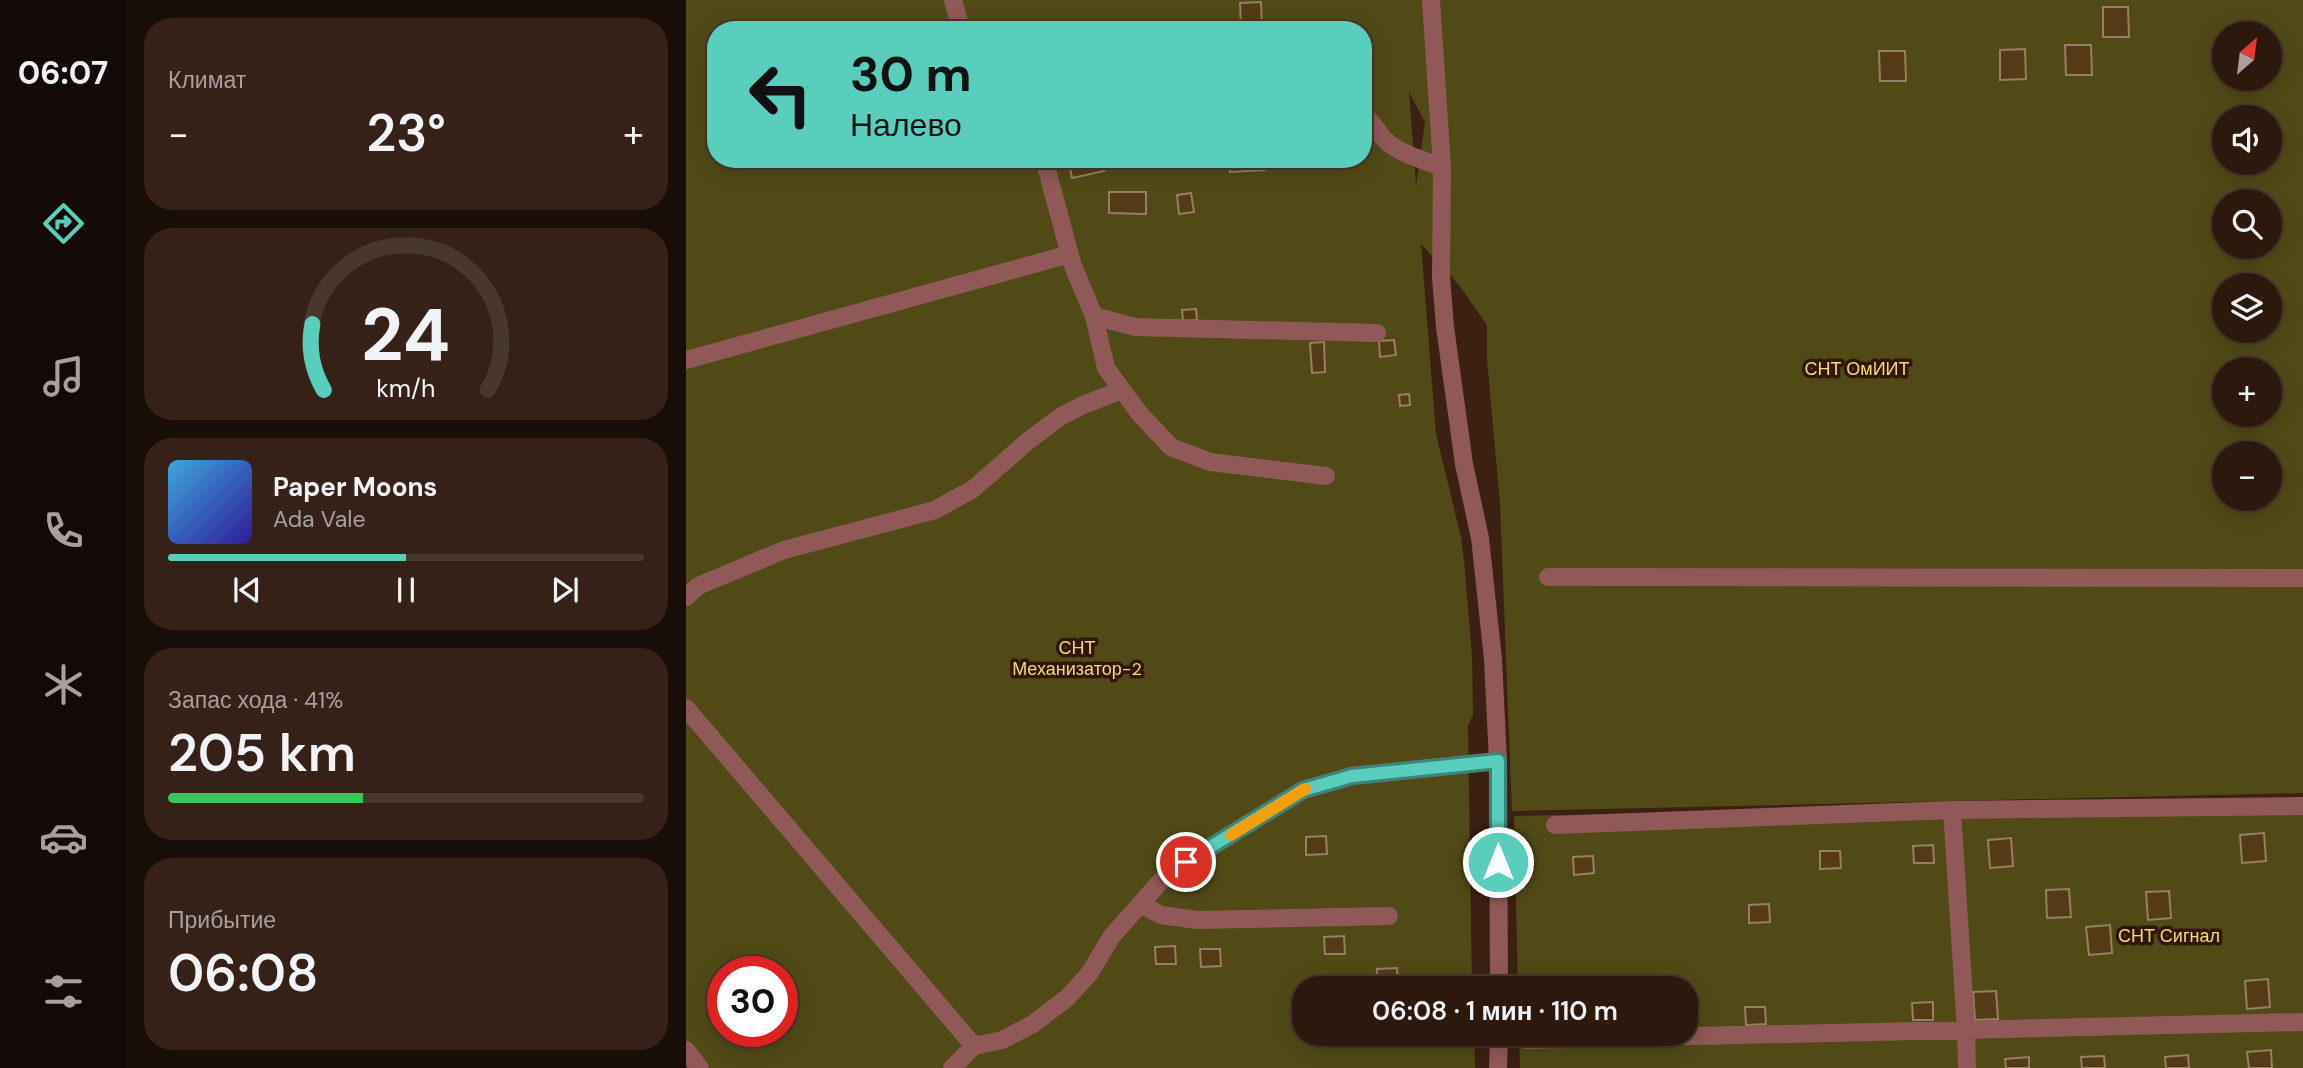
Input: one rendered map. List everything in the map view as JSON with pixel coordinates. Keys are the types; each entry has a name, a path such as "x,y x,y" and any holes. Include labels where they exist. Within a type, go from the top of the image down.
{"street":[{"path":"953,0 959,21"},
{"path":"1431,0 1442,167 1441,276 1445,327 1464,464 1480,538 1493,659 1498,761 1499,976"},
{"path":"1372,121 1385,140 1412,157 1442,167"},
{"path":"1046,168 1070,254 1094,316 1106,368 1139,413 1171,447 1210,462 1326,476"},
{"path":"686,360 1070,254"},
{"path":"1094,316 1135,327 1377,333"},
{"path":"686,597 698,586 784,550 935,510 973,489 1060,417 1122,390"},
{"path":"1548,577 2303,578"},
{"path":"686,708 974,1045"},
{"path":"952,1068 974,1045 1002,1040 1033,1024 1067,998 1089,974 1112,936 1167,874 1303,790 1352,776 1498,761"},
{"path":"1555,825 1952,810 2303,806"},
{"path":"1952,810 1967,1068"},
{"path":"1140,904 1161,915 1197,920 1389,916"},
{"path":"1698,1036 2303,1022"},
{"path":"1498,1068 1499,1046"},
{"path":"686,1050 700,1068"}],"green space":[{"path":"686,0 2303,0 2303,793 1512,811 1500,504 1487,359 1487,325 1459,285 1421,244 1436,434 1461,537 1472,657 1473,715 1468,725 1472,976 1292,976 1292,1046 1474,1046 1475,1068 686,1068","holes":["1409,92 1425,122 1416,186 1416,185"]},
{"name":"СНТ Сигнал","path":"2303,800 2303,1068 1520,1068 1519,1046 1698,1046 1698,976 1518,976 1514,816"}],"building":[{"path":"1261,2 1262,21 1241,21 1240,3"},
{"path":"2103,7 2128,7 2129,37 2103,37"},
{"path":"2065,45 2091,45 2092,75 2066,75"},
{"path":"2025,49 2026,79 2000,80 2000,50"},
{"path":"1879,51 1905,51 1906,81 1880,81"},
{"path":"1070,168 1103,168 1104,171 1072,178"},
{"path":"1230,168 1265,170 1230,172"},
{"path":"1109,192 1146,192 1146,214 1109,213"},
{"path":"1191,193 1194,212 1179,214 1177,195"},
{"path":"1196,309 1197,320 1183,321 1182,310"},
{"path":"1394,340 1396,355 1380,357 1379,341"},
{"path":"1324,342 1325,372 1312,373 1310,343"},
{"path":"1409,394 1410,405 1400,406 1399,395"},
{"path":"2264,833 2266,861 2242,863 2240,835"},
{"path":"1326,836 1327,854 1306,855 1306,837"},
{"path":"2011,838 2013,866 1990,868 1988,840"},
{"path":"1933,845 1934,863 1914,863 1913,846"},
{"path":"1820,851 1840,851 1841,868 1820,869"},
{"path":"1593,856 1594,873 1574,875 1573,857"},
{"path":"2069,889 2071,917 2047,918 2046,890"},
{"path":"2169,891 2171,918 2148,920 2146,892"},
{"path":"1769,904 1770,922 1749,923 1749,905"},
{"path":"2110,925 2112,953 2089,955 2086,927"},
{"path":"1344,936 1345,954 1325,954 1324,937"},
{"path":"1175,946 1176,964 1156,964 1155,947"},
{"path":"1200,949 1220,949 1221,966 1201,967"},
{"path":"1397,968 1397,976 1377,976 1377,969"},
{"path":"2268,979 2270,1007 2247,1009 2245,981"},
{"path":"1996,991 1998,1019 1975,1020 1973,992"},
{"path":"1933,1002 1933,1020 1913,1020 1912,1003"},
{"path":"1745,1007 1765,1007 1766,1024 1746,1025"},
{"path":"2271,1050 2272,1068 2249,1068 2247,1052"},
{"path":"2188,1055 2189,1068 2166,1068 2165,1057"},
{"path":"2104,1056 2105,1068 2082,1068 2081,1057"},
{"path":"2029,1057 2029,1068 2006,1068 2005,1059"}],"slow traffic":[{"path":"1231,835 1305,789"}],"route":[{"path":"1186,862 1303,790 1352,776 1498,761 1498,862"}],"park label":[{"name":"СНТ ОмИИТ","path":"1857,369"},
{"name":"СНТ Механизатор-2","path":"1077,658"}]}
